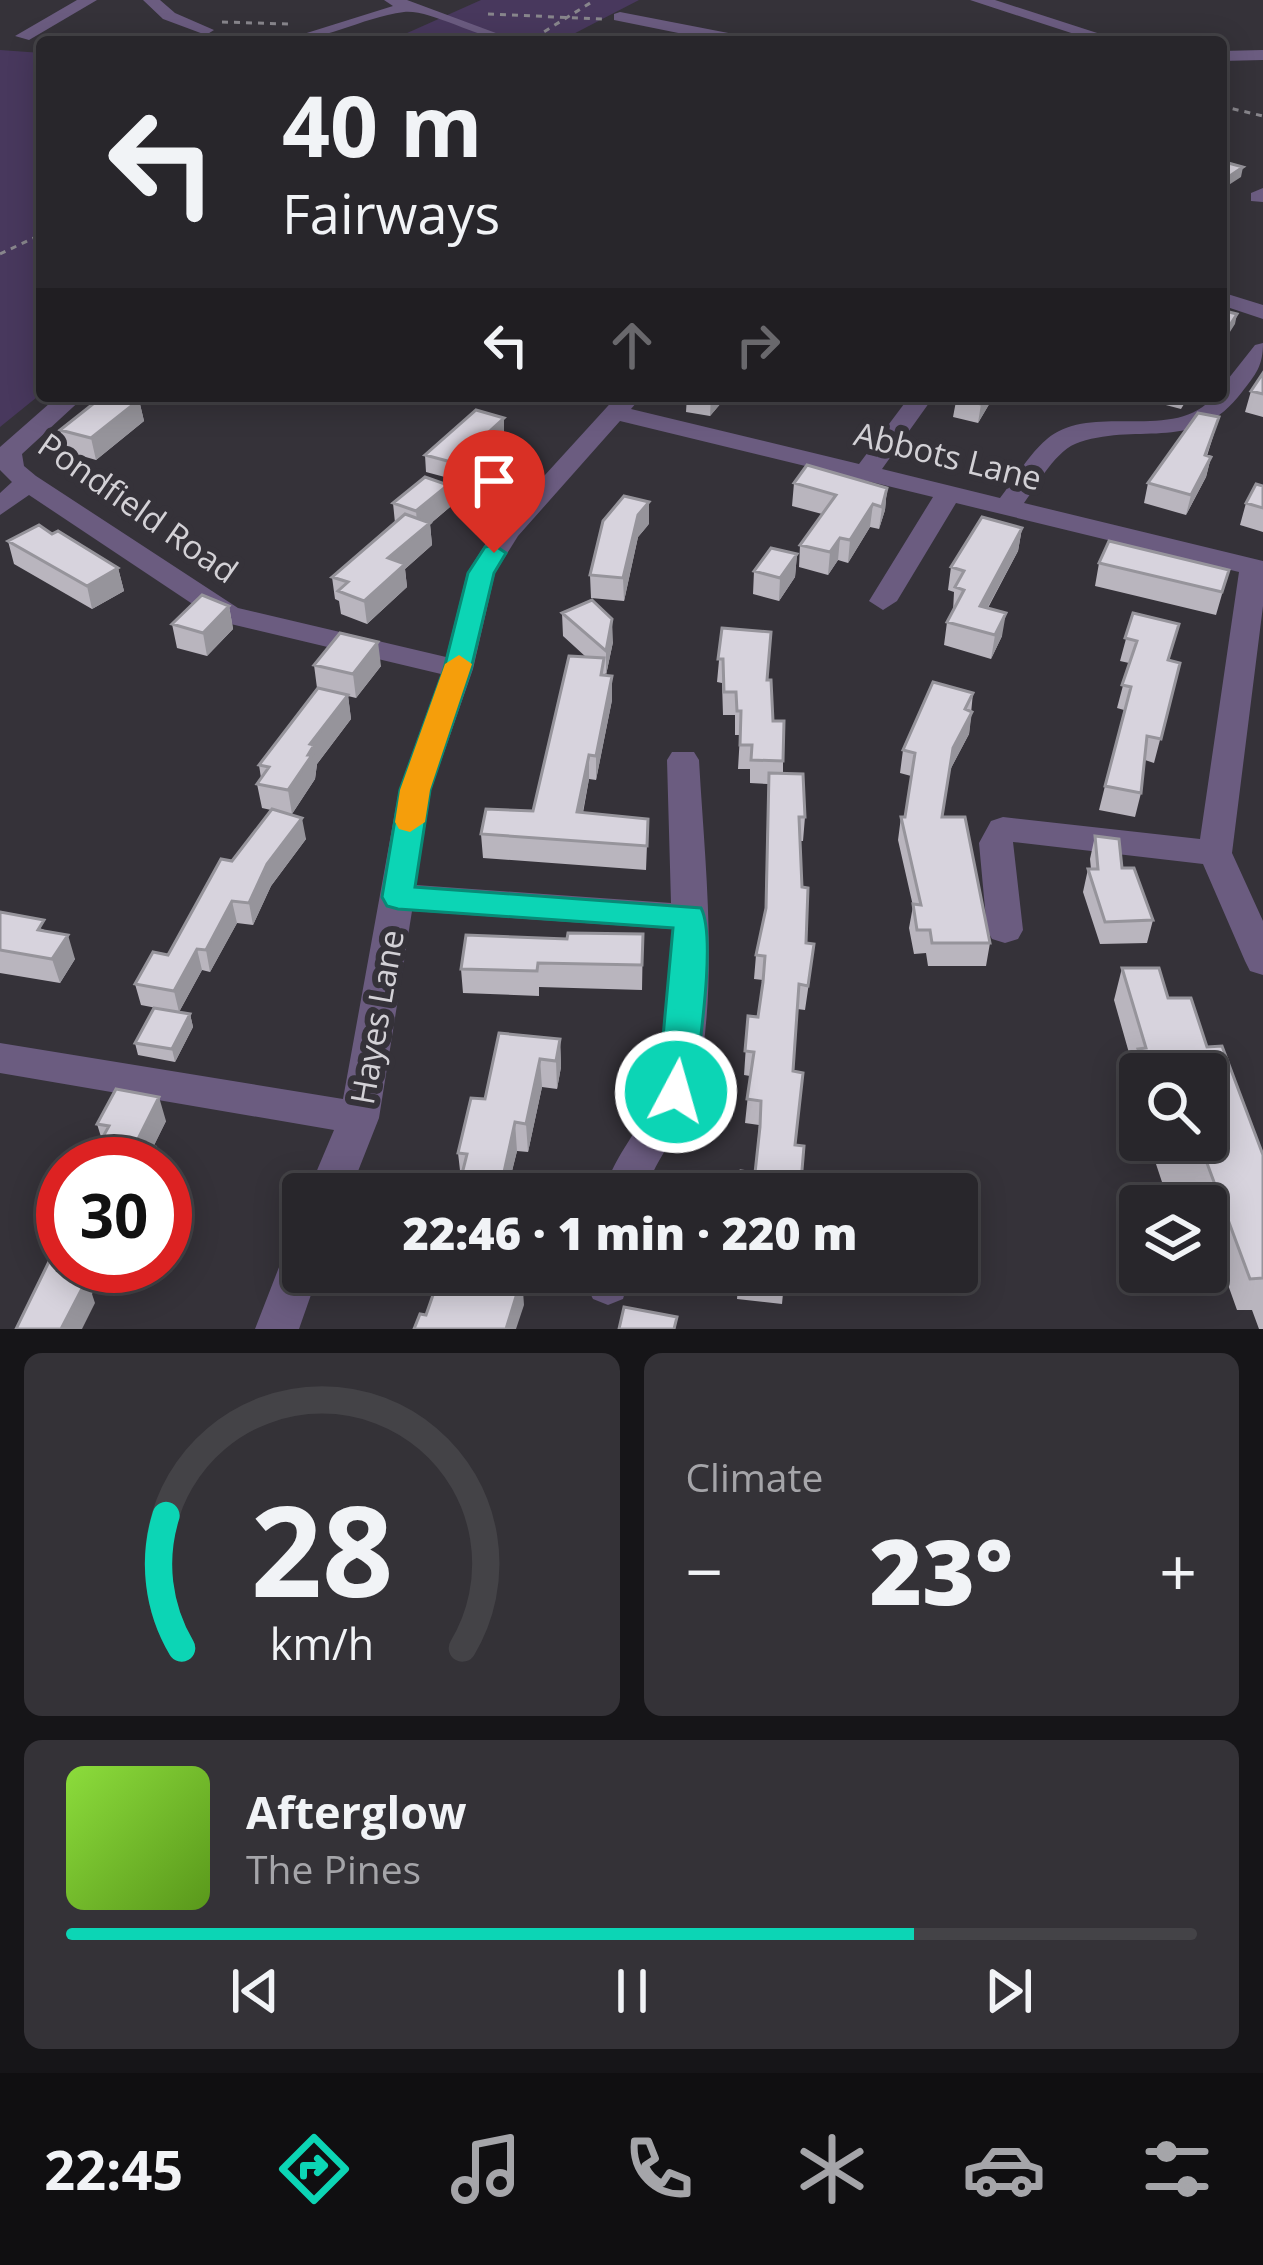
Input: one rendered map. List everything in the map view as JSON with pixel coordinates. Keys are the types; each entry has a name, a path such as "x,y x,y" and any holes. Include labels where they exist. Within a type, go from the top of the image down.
{"street":[{"path":"22,36 89,0"},
{"path":"151,0 169,16 203,29"},
{"path":"978,0 1097,36"},
{"path":"304,36 399,3 494,36"},
{"path":"611,18 714,36"},
{"path":"1227,56 1263,56"},
{"path":"1227,300 1263,312"},
{"path":"1227,396 1263,350"},
{"name":"Pondfield Road","path":"66,402 9,452 12,469 27,482 228,615 458,669"},
{"path":"866,473 918,402"},
{"path":"1006,508 1057,443 1076,434 1175,425 1213,414 1222,402"},
{"name":"Abbots Lane","path":"623,404 866,473 1258,568"},
{"name":"Hayes Lane","path":"337,1173 359,1118 415,790 458,669 481,573 507,532 623,404"},
{"path":"0,507 27,482"},
{"path":"883,601 949,493"},
{"path":"1258,568 1215,853 1263,961"},
{"path":"628,1173 676,1092 689,968 683,760"},
{"path":"1005,930 996,843 1003,829 1215,853"},
{"path":"398,897 689,917"},
{"path":"0,1058 359,1118"},
{"path":"278,1329 290,1293"}],"path":[{"path":"536,36 595,0"},
{"path":"440,18 611,18"},
{"path":"203,29 256,20 329,28"},
{"path":"1227,107 1263,116"},
{"path":"0,254 36,237"}],"shaded area":[{"path":"481,0 639,0 570,36 400,36"},
{"path":"0,50 36,53 36,398 0,427"}],"building":[{"path":"1227,163 1243,167 1227,178"},
{"path":"1227,312 1237,314 1227,330"},
{"path":"1263,373 1263,394 1251,391"},
{"path":"95,402 136,402 91,438 60,430"},
{"path":"476,410 504,418 455,463 425,455"},
{"path":"1198,413 1219,417 1205,455 1211,457 1191,495 1148,483"},
{"path":"807,465 887,488 882,507 873,504 850,540 840,538 830,552 800,545 836,495 794,483"},
{"path":"425,477 448,485 416,511 393,503"},
{"path":"1256,484 1263,486 1263,508 1246,503"},
{"path":"624,496 649,502 638,515 623,578 590,575 603,521"},
{"path":"405,514 430,523 388,558 405,564 364,601 338,591 348,582 332,577"},
{"path":"982,517 1022,528 980,606 1006,613 995,635 947,622 964,590 955,587 964,571 951,567"},
{"path":"39,525 52,534 58,531 118,568 87,586 8,541"},
{"path":"1109,541 1229,570 1222,592 1099,563"},
{"path":"771,548 797,554 780,578 754,571"},
{"path":"202,595 229,606 203,633 172,624"},
{"path":"592,600 612,619 606,651 562,613"},
{"path":"1133,613 1179,624 1168,660 1180,663 1161,739 1147,736 1141,793 1105,786 1131,687 1122,685 1137,641 1125,638"},
{"path":"722,628 771,632 767,680 771,680 773,721 784,721 783,761 751,760 752,745 740,745 741,711 737,711 736,692 724,692 723,659 718,659"},
{"path":"340,633 378,642 353,674 314,665"},
{"path":"569,656 604,658 601,675 612,676 596,756 589,755 577,812 648,819 647,846 481,834 486,809 533,811"},
{"path":"933,682 973,693 965,709 972,712 953,748 942,817 965,817 990,943 932,943 930,930 917,930 913,904 921,905 901,817 905,817 915,753 903,750"},
{"path":"318,688 348,695 310,744 314,745 308,755 312,755 288,790 257,784 269,767 259,765"},
{"path":"769,773 803,774 805,817 799,817 802,887 808,888 806,943 814,944 808,986 799,984 793,1071 803,1073 795,1145 804,1146 802,1173 755,1173 761,1101 747,1099 754,1052 745,1051 748,1016 758,1017 765,956 756,955 766,908"},
{"path":"272,809 302,818 267,864 249,903 232,901 206,950 197,949 174,991 135,984 153,952 168,955 221,859 232,861"},
{"path":"1095,836 1119,839 1122,868 1134,868 1153,920 1105,922 1088,869 1098,869"},
{"path":"0,912 44,920 38,930 68,935 52,959 0,950"},
{"path":"568,933 643,934 642,965 538,963 537,971 461,969 466,935 567,939"},
{"path":"1122,968 1159,968 1168,998 1191,998 1207,1047 1222,1046 1225,1053 1139,1053 1138,1049 1146,1048"},
{"path":"154,1008 190,1014 172,1049 135,1043"},
{"path":"499,1033 560,1039 556,1061 540,1059 526,1124 515,1122 504,1172 511,1173 462,1173 467,1154 458,1153 471,1098 485,1099"},
{"path":"1227,1059 1263,1155 1263,1278 1250,1279 1227,1217 1227,1185 1215,1185 1206,1161 1227,1161"},
{"path":"116,1089 159,1097 139,1137 103,1137 109,1126 97,1124"},
{"path":"36,1288 36,1293 80,1293 61,1329 16,1329"},
{"path":"434,1293 517,1293 506,1329 414,1329 420,1314 426,1315"},
{"path":"624,1307 677,1317 674,1329 619,1329"}],"slow traffic":[{"path":"410,822 415,790 459,664"}],"route":[{"path":"494,553 481,573 458,669 415,790 398,897 689,917 689,968 676,1092"}]}
